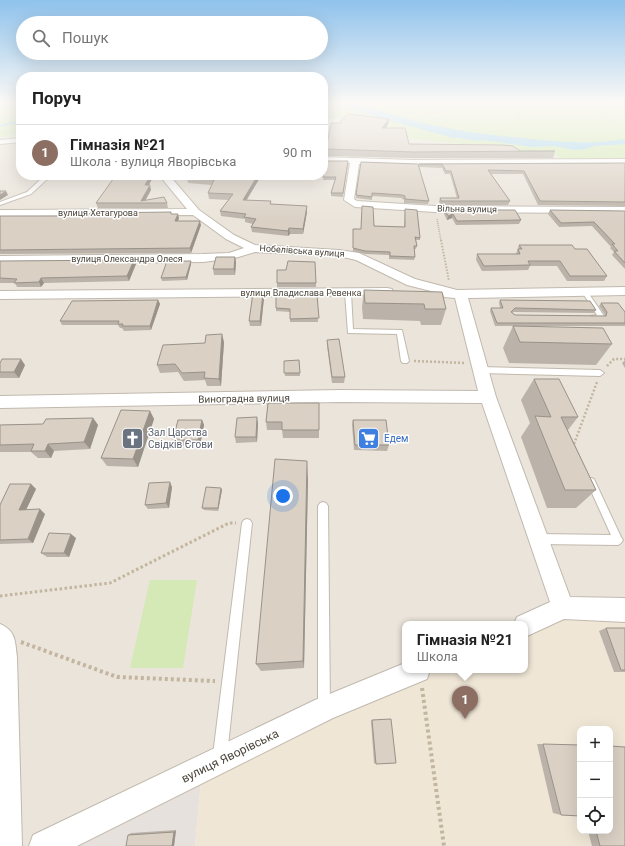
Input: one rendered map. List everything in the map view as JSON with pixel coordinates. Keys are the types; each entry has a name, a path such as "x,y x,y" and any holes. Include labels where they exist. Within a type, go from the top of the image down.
{"street":[{"path":"328,160 450,163 625,162"},
{"name":"Вільна вулиця","path":"354,161 349,200 355,204 435,209 625,210"},
{"name":"Нобелівська вулиця","path":"168,180 195,212 230,237 253,248 339,253 358,257 411,282 461,295"},
{"name":"вулиця Хетагурова","path":"0,213 195,212"},
{"name":"вулиця Олександра Олеся","path":"0,260 204,258 232,256 253,248"},
{"name":"вулиця Владислава Ревенка","path":"0,295 388,292 461,295 625,291"},
{"path":"461,295 488,397 563,608"},
{"name":"Виноградна вулиця","path":"0,402 341,396 488,397"},
{"path":"528,624 563,608 625,610"},
{"path":"2,638 7,846"},
{"name":"вулиця Яворівська","path":"44,846 220,762 324,710 420,678"}],"lane":[{"path":"0,204 30,193 43,180"},
{"path":"585,292 602,317 588,316"},
{"path":"348,293 350,330 400,332 405,361"},
{"path":"480,367 600,373"},
{"path":"539,539 618,540 586,471"},
{"path":"323,506 324,710"},
{"path":"220,762 246,523"}],"path":[{"path":"435,209 450,282 461,295"},
{"path":"571,437 574,444 600,373 614,358 625,359"},
{"path":"405,361 480,367"},
{"path":"0,596 110,583 229,522 246,523"},
{"path":"2,638 12,638 117,677 229,681"},
{"path":"420,678 444,846"}],"shaded area":[{"path":"0,142 16,142 16,180 328,180 328,160 378,162 376,143 379,142 446,142 556,155 564,162 625,162 625,610 528,624 528,621 402,621 402,671 44,846 0,846"},
{"path":"625,610 625,846 195,846 202,770 412,673 528,673 528,625"},
{"path":"202,770 195,846 44,846"}],"green space":[{"path":"446,142 625,142 625,162 564,162 556,155"},
{"path":"150,580 197,580 183,668 130,668"}],"water":[{"path":"501,142 625,142 625,144 595,146 575,150 554,146 532,147"}],"building":[{"path":"328,142 503,145 513,146 520,151 555,151 414,152 328,149"},
{"path":"328,161 348,161 343,193 331,193 336,177 328,177"},
{"path":"361,162 418,164 429,201 405,199 405,196 402,195 372,193 372,197 356,195"},
{"path":"625,163 625,202 540,201 524,171 488,170 510,201 441,201 440,198 459,198 451,171 446,171 442,164 419,164"},
{"path":"112,180 148,180 145,185 150,185 141,201 164,197 167,203 96,203"},
{"path":"214,180 255,180 243,200 271,201 270,204 307,206 303,229 289,228 288,231 251,227 256,219 244,217 246,214 220,211 233,194 208,193"},
{"path":"0,191 6,191 0,195"},
{"path":"362,206 373,207 374,226 405,227 405,209 417,210 420,238 415,237 417,246 414,246 415,257 390,256 390,252 365,251 353,248 353,229 361,229"},
{"path":"445,210 515,210 521,220 457,221 453,214 448,216"},
{"path":"550,210 625,211 625,263 614,251 618,251 612,244 615,244 594,222 561,223"},
{"path":"171,212 171,214 178,214 175,221 200,221 190,248 0,250 0,216 88,216 90,213"},
{"path":"519,245 572,245 575,249 587,249 607,276 570,276 560,261 528,261 530,265 484,266 477,254 520,254 518,249 522,249"},
{"path":"216,257 235,257 234,269 213,269"},
{"path":"134,260 127,276 41,278 39,282 14,283 17,279 0,278 0,261"},
{"path":"167,261 191,261 186,277 161,278"},
{"path":"288,261 315,262 316,283 277,283 277,270 286,270"},
{"path":"364,290 442,292 446,309 425,309 424,304 365,303"},
{"path":"253,293 263,293 260,321 249,321"},
{"path":"276,295 317,295 319,318 290,319 290,309 276,308"},
{"path":"158,300 150,326 122,326 123,324 118,324 119,321 60,321 72,301"},
{"path":"500,300 590,301 596,310 515,308 511,312 515,315 606,316 607,312 601,303 618,303 625,312 625,323 497,323 491,308 503,308"},
{"path":"513,326 603,328 612,344 520,342"},
{"path":"222,334 219,379 204,378 205,372 182,373 175,364 157,365 163,345 205,343 206,335"},
{"path":"339,339 345,377 332,377 327,340"},
{"path":"2,359 21,359 14,372 0,372 0,363"},
{"path":"299,360 300,373 284,373 284,361"},
{"path":"534,379 559,379 578,417 561,417 596,490 565,490 535,416 551,417"},
{"path":"268,403 319,403 319,430 282,430 282,422 266,422"},
{"path":"121,410 150,411 133,459 101,458"},
{"path":"257,417 256,437 235,437 237,418"},
{"path":"93,418 84,442 48,444 45,451 31,451 34,444 0,445 0,425 43,424 46,419"},
{"path":"178,420 202,420 198,440 173,440"},
{"name":"Едем","path":"353,420 386,420 389,445 355,445"},
{"path":"275,459 307,461 303,661 256,664"},
{"path":"170,482 166,503 145,505 149,483"},
{"path":"10,484 31,484 19,510 40,509 28,539 0,540 0,505"},
{"path":"206,487 221,488 218,508 202,508"},
{"path":"49,533 71,534 64,553 41,553"},
{"path":"606,628 625,628 625,670 621,670"},
{"path":"391,719 396,763 376,764 372,720"},
{"path":"543,744 577,745 577,816 561,815"},
{"path":"613,746 625,747 625,846 600,846 597,834 613,834"},
{"path":"174,832 172,846 126,846 128,835"}],"place":[{"name":"Зал Царства Свідків Єгови","path":"133,438"},
{"name":"Едем","path":"369,438"},
{"name":"Гімназія №21","path":"465,719"}]}
